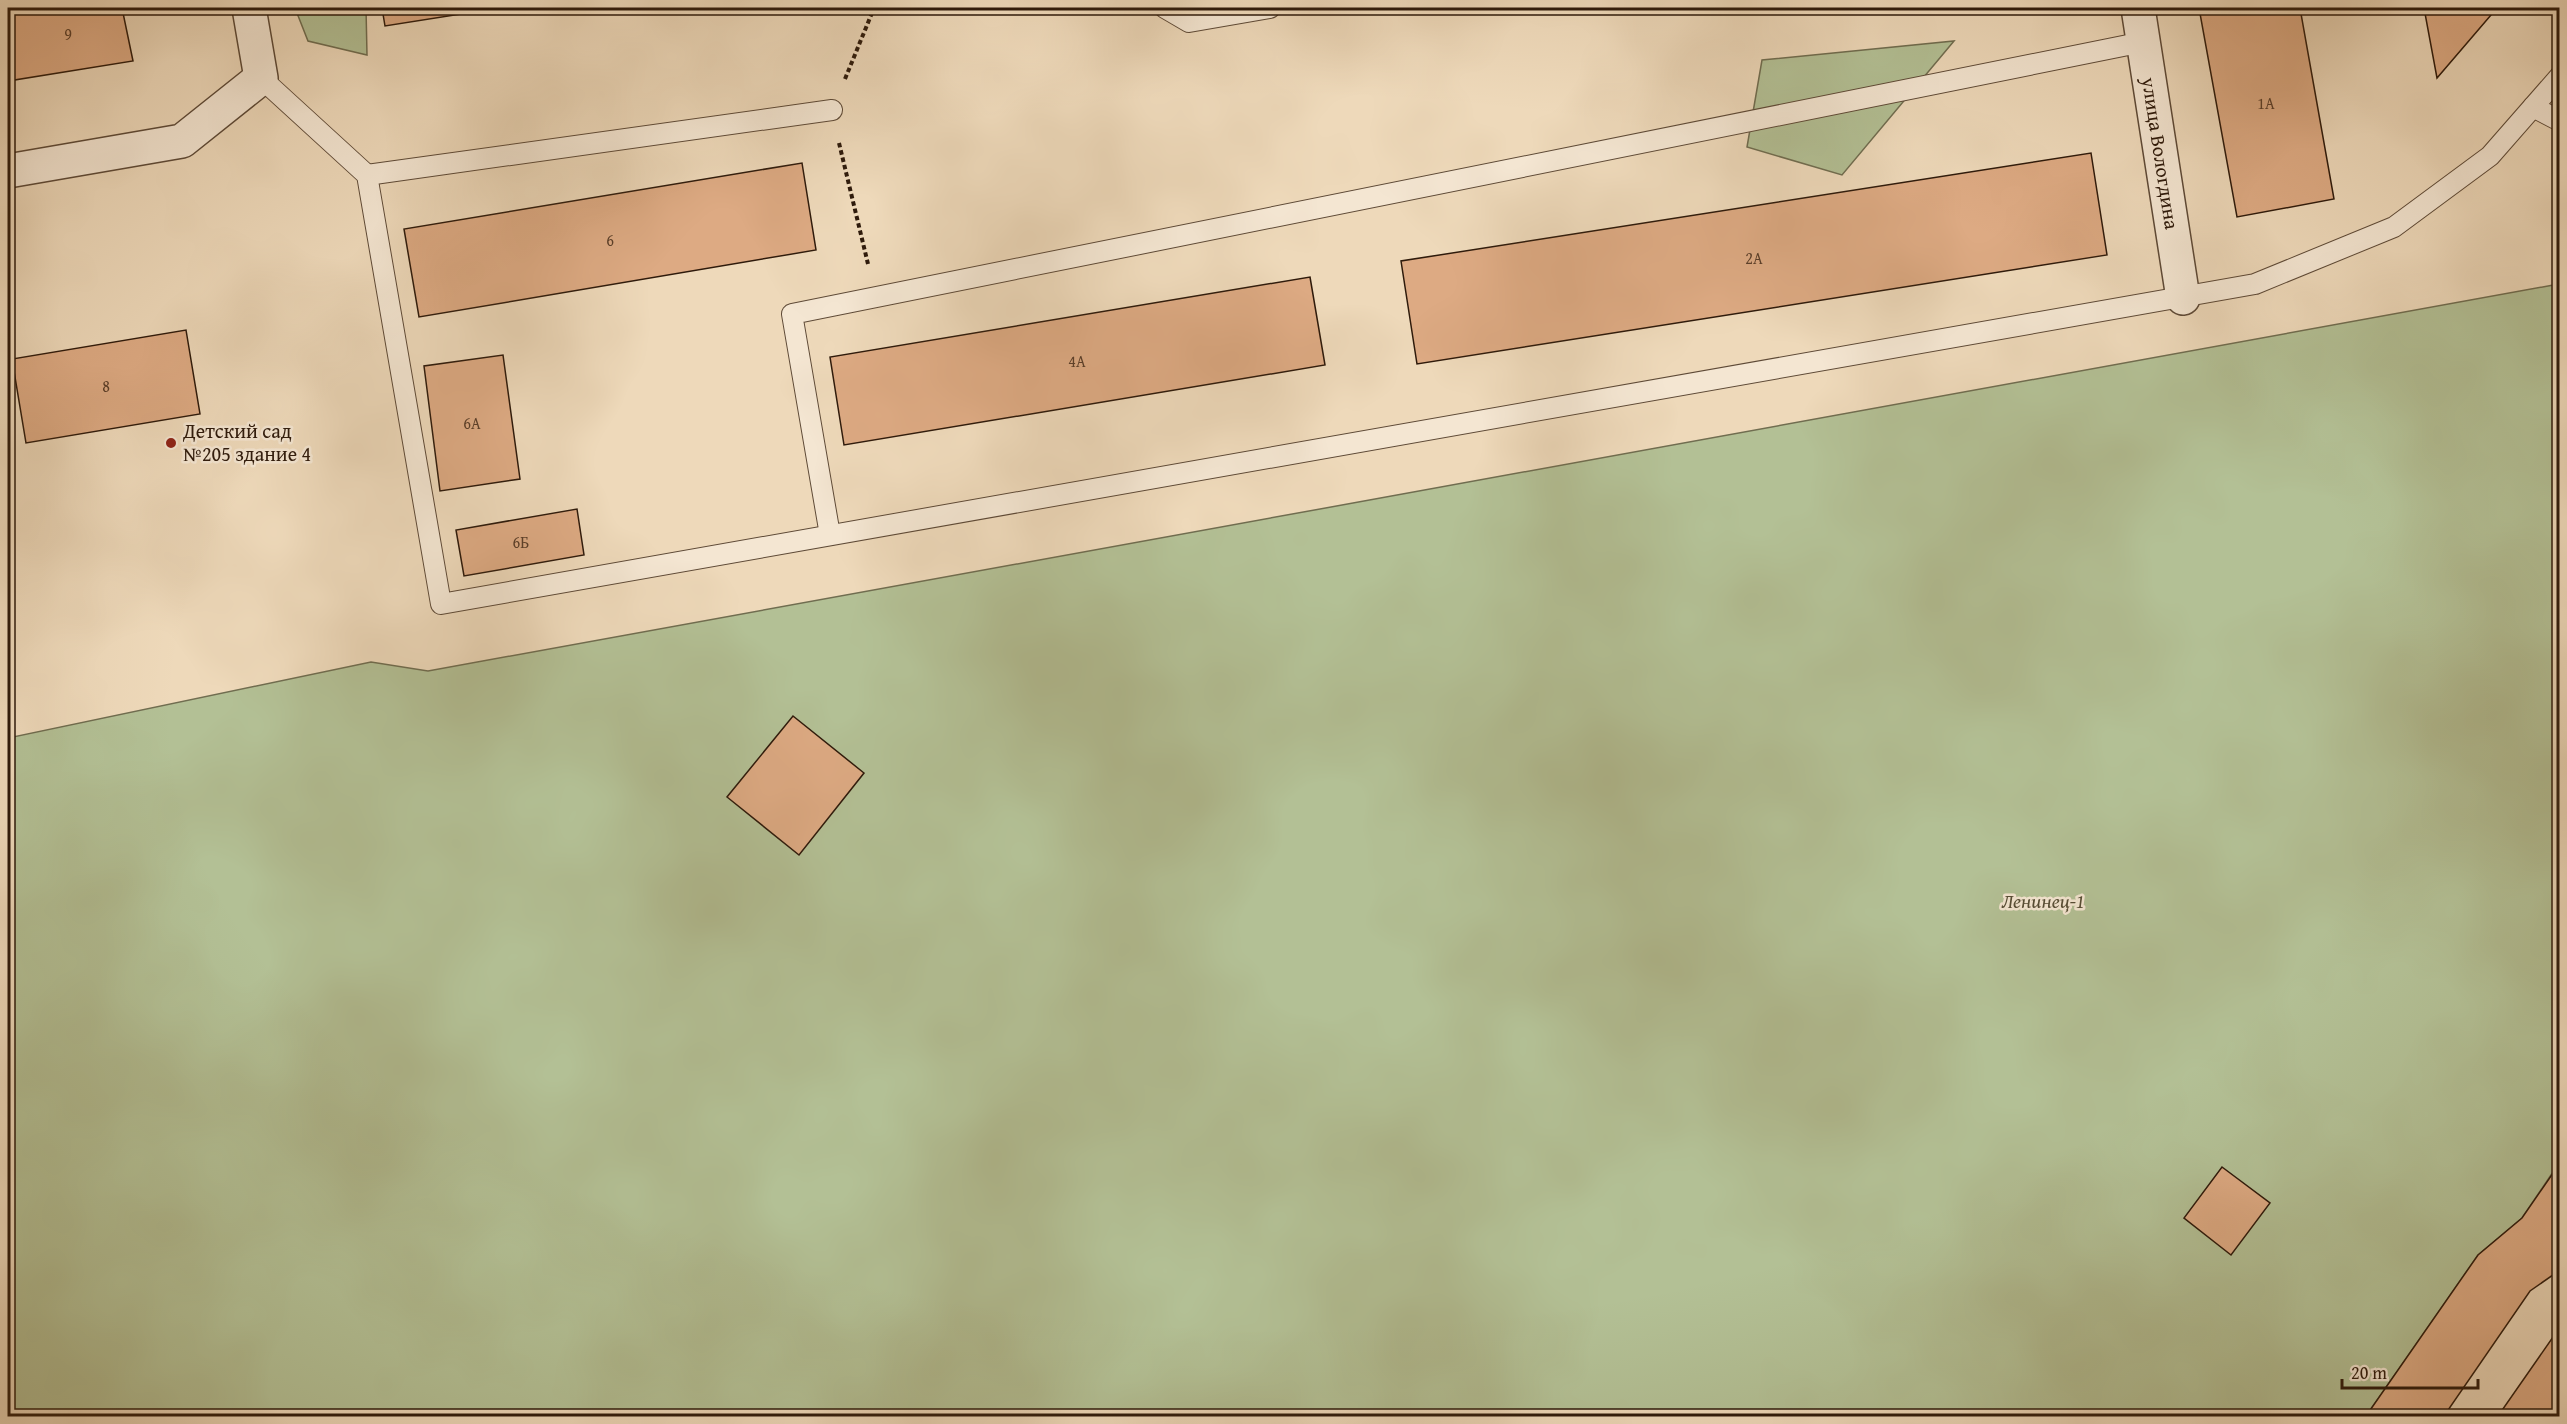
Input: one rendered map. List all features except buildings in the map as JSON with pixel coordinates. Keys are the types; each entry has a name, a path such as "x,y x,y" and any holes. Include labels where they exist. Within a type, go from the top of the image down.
{"street":[{"path":"8,171 182,141 261,78 249,8"},
{"name":"улица Вологдина","path":"2138,8 2182,298"}],"lane":[{"path":"1165,8 1189,22 1270,8"},
{"path":"830,535 792,314 2143,42"},
{"path":"261,78 367,175 441,604 2255,284 2394,228 2490,156 2559,76"},
{"path":"2533,107 2559,121"},
{"path":"367,175 832,110"}],"green space":[{"path":"295,8 366,8 367,55 308,41"},
{"path":"1954,41 1842,175 1747,147 1762,60"},
{"name":"Ленинец-1","path":"2559,284 2559,1163 2522,1218 2478,1255 2366,1416 8,1416 8,738 371,662 428,671"}],"place":[{"name":"Детский сад №205 здание 4","path":"171,443"}]}
